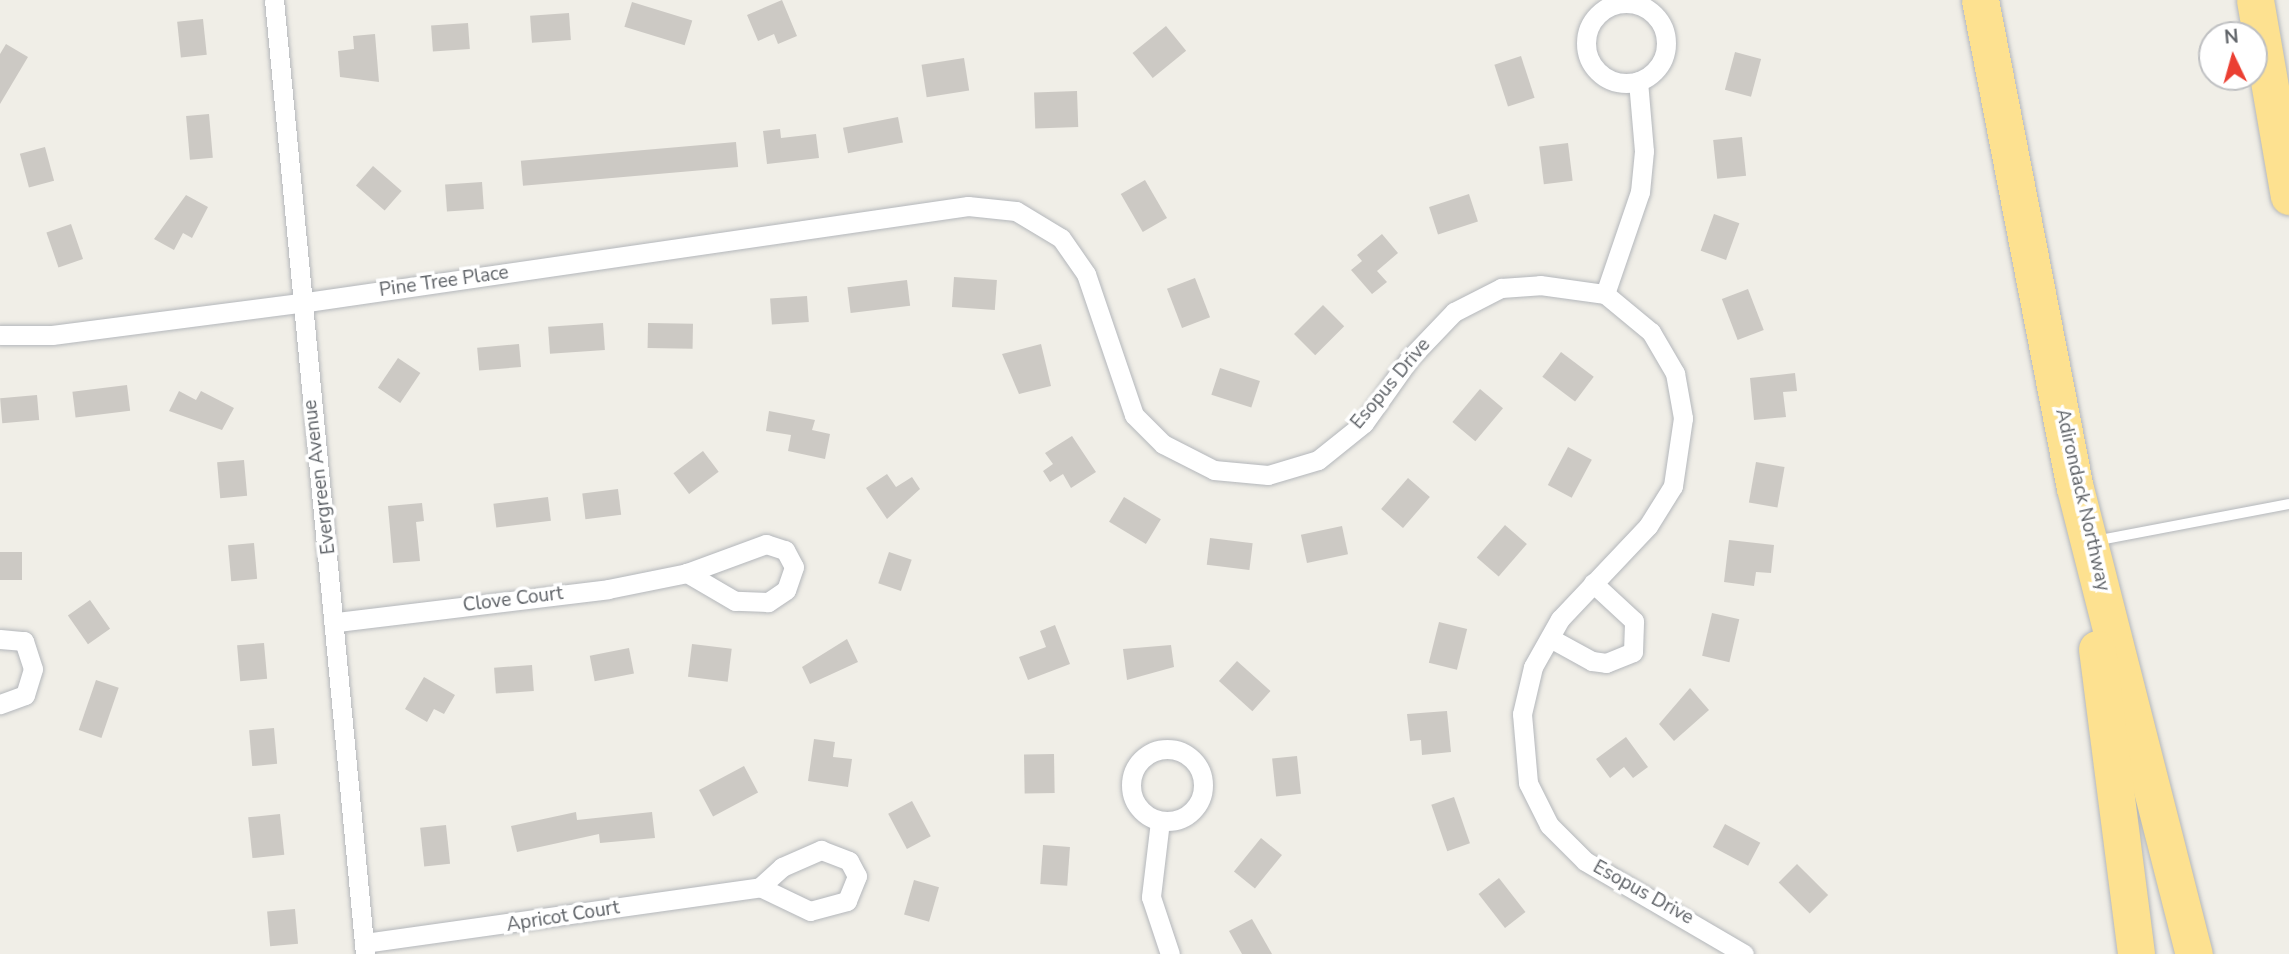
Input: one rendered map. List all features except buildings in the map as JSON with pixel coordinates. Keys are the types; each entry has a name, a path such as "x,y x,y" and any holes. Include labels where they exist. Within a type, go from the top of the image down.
{"highway":[{"name":"Adirondack Northway","path":"1980,0 2075,488 2091,542 2194,954"},
{"path":"2255,0 2289,197"},
{"path":"2075,488 2136,954"}],"street":[{"name":"Evergreen Avenue","path":"274,0 300,303 337,622 365,948"},
{"path":"1619,4 1649,10 1665,35 1661,63 1638,81 1608,79 1588,57 1589,27 1619,4"},
{"path":"1605,294 1640,192 1644,151 1638,81"},
{"name":"Esopus Drive","path":"887,218 968,206 1016,211 1061,238 1086,274 1134,415 1163,444 1214,470 1268,475 1318,460 1364,423 1410,358 1454,312 1501,288 1540,285 1605,294 1651,332 1675,373 1683,418 1673,486 1648,526 1593,583 1550,638 1533,667 1522,714 1528,783 1543,814 1585,861 1744,954"},
{"name":"Pine Tree Place","path":"0,335 300,303 887,218"},
{"name":"Clove Court","path":"337,622 608,589 687,573 766,544 785,550 794,567 786,590 751,603 735,601 687,573"},
{"path":"1550,638 1591,661 1606,663 1633,652 1634,621 1593,583"},
{"path":"0,639 24,641 33,669 25,695 0,704"},
{"path":"1160,821 1151,897 1170,954"},
{"path":"821,850 849,861 857,876 847,901 822,912 787,904 760,887 782,867 821,850"},
{"name":"Apricot Court","path":"365,948 760,887"}],"lane":[{"path":"2091,542 2289,504"}]}
